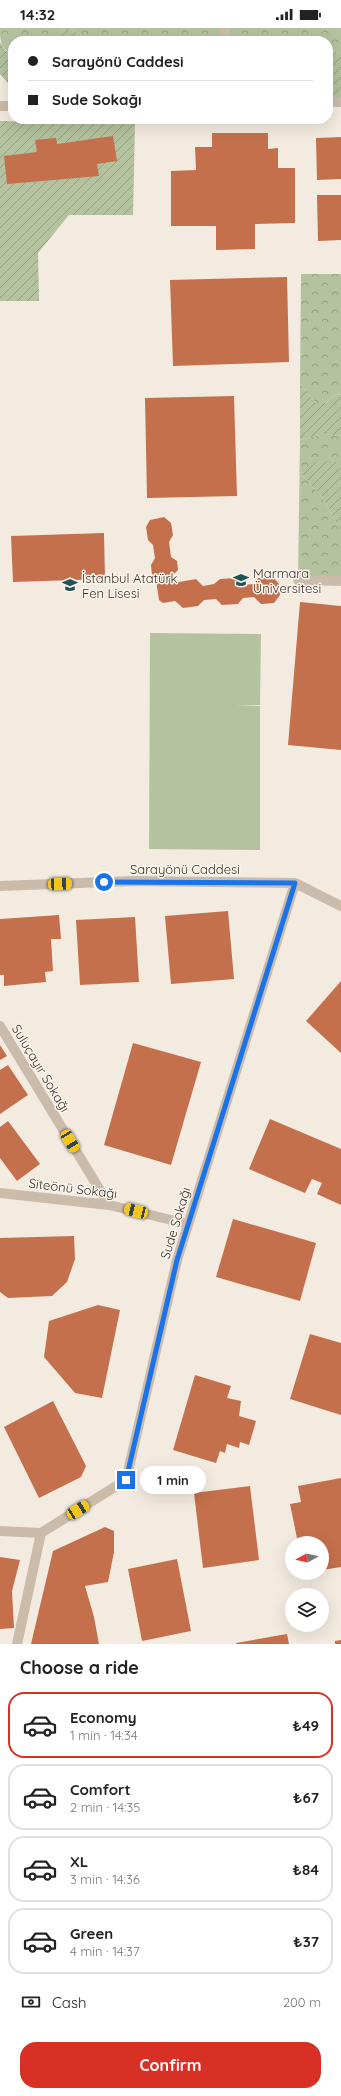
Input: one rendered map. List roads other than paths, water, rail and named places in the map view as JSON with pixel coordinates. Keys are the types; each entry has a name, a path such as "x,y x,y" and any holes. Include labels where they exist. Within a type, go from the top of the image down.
{"street":[{"path":"298,580 341,581"},
{"name":"Sarayönü Caddesi","path":"0,886 134,881 295,883 341,906"},
{"name":"Sude Sokağı","path":"41,1533 126,1480 177,1260 295,883"},
{"name":"Suluçayır Sokağı","path":"0,1026 109,1205"},
{"name":"Siteönü Sokağı","path":"0,1192 109,1205 188,1224"},
{"path":"0,1531 41,1533 17,1644"}],"place":[{"name":"Marmara Üniversitesi","path":"241,580"},
{"name":"İstanbul Atatürk Fen Lisesi","path":"70,585"}]}
